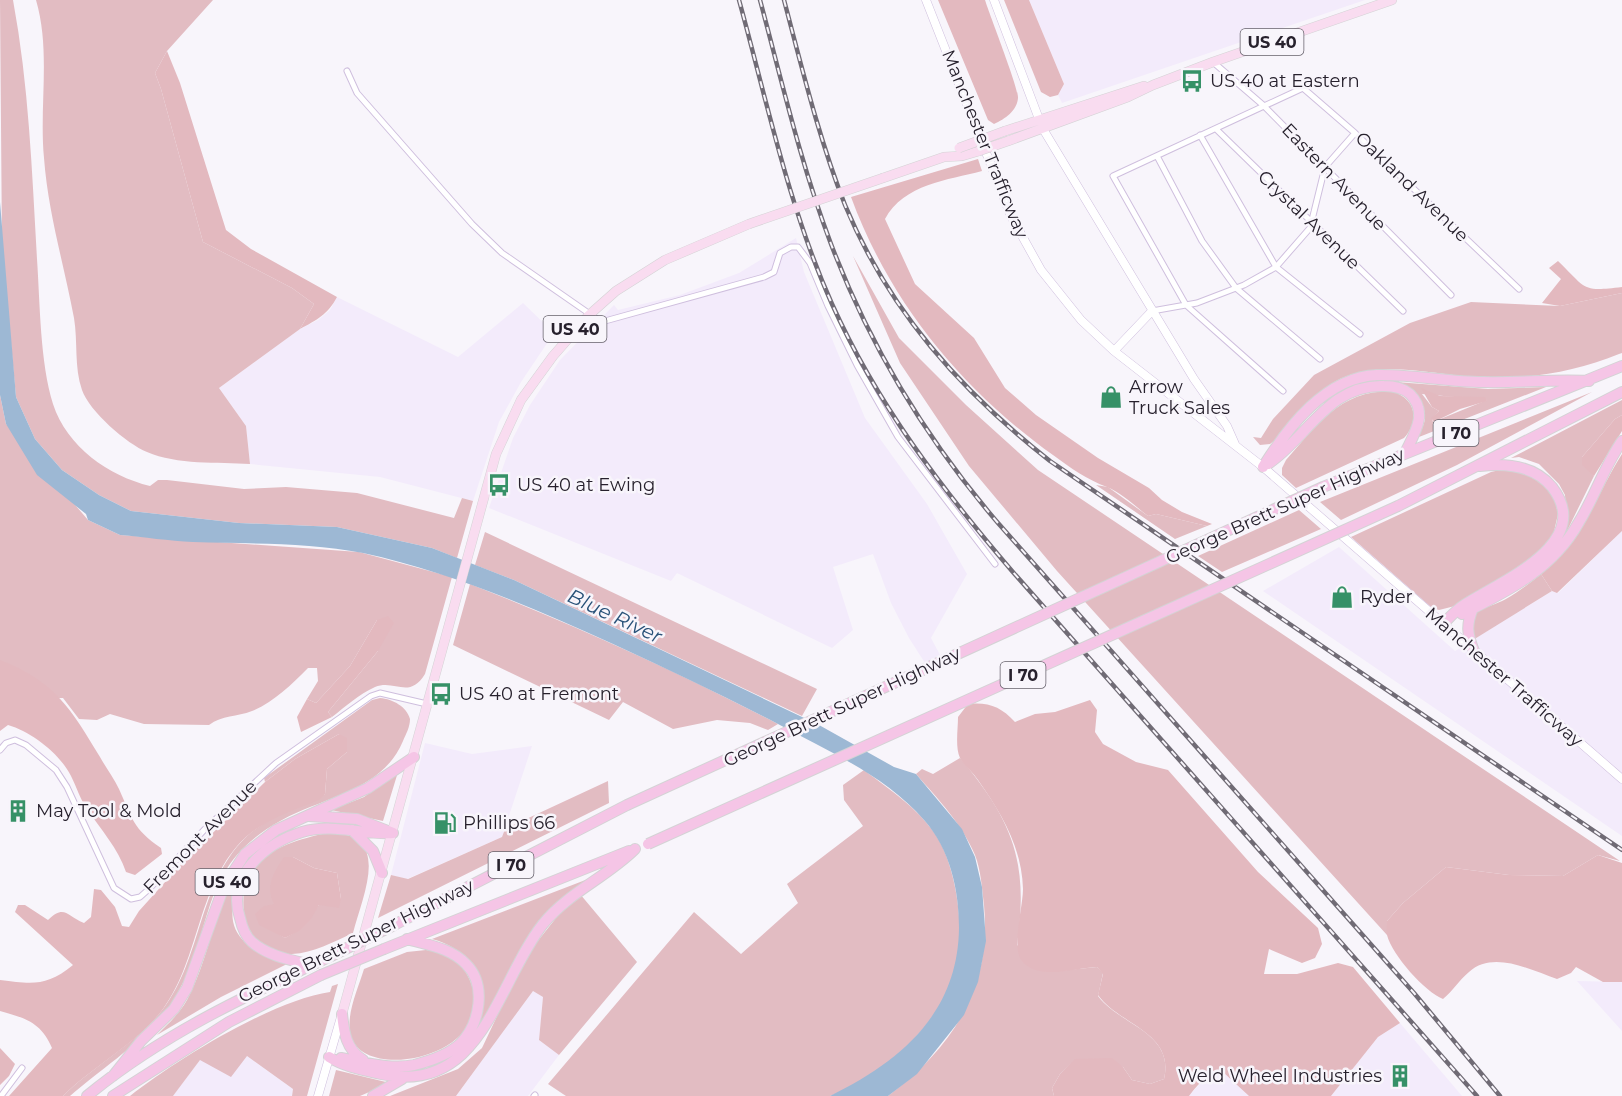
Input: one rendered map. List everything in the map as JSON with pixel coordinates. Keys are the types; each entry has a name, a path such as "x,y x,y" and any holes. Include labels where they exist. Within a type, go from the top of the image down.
{"highway":[{"name":"George Brett Super Highway","path":"87,1096 113,1076 221,1006 394,925 627,805 1323,487 1622,366"},
{"path":"1263,467 1274,450 1318,401 1334,388 1353,379 1379,375 1483,382 1553,379 1589,381"},
{"path":"1263,467 1283,453 1332,402 1357,389 1378,386 1402,389 1416,403 1420,413 1419,426 1405,453"},
{"name":"George Brett Super Highway","path":"113,1096 229,1022 321,975 648,844 1398,506 1622,392"},
{"path":"1443,624 1533,575 1561,548 1580,521 1608,462 1622,441"},
{"path":"1443,624 1462,606 1534,564 1550,549 1558,534 1562,515 1560,500 1544,478 1532,471 1515,466 1480,466"},
{"path":"1473,608 1468,620 1467,633 1474,651"},
{"name":"US 40","path":"113,1076 141,1041 174,1009 187,988 224,886 244,854 276,830 368,788 414,757"},
{"path":"307,816 357,819 393,833"},
{"path":"311,965 267,952 249,940 238,912 237,895 250,865 280,841 327,827 350,828 377,834 393,833"},
{"path":"350,828 373,851 382,873"},
{"path":"373,1096 402,1079 433,1072 470,1050 485,1029 521,956 544,923 575,893 622,862 635,849"},
{"path":"329,1058 391,1066 412,1066 449,1052 461,1043 479,1008 478,988 467,965 445,950 407,939"},
{"name":"US 40","path":"342,1014 344,1038 357,1056 366,1062"},
{"path":"329,1058 342,1065 402,1079"}],"main road":[{"name":"Manchester Trafficway","path":"926,0 998,186 1026,244 1061,297 1114,351 1263,467 1622,779"},
{"path":"994,0 1041,124 1152,311 1227,426 1236,445"},
{"name":"US 40","path":"342,1014 496,454 521,400 553,356 589,315 616,291 664,260 749,224 961,152 1005,131 1041,124 1128,97 1213,62 1392,0"},
{"name":"US 40","path":"961,152 1008,141 1041,124"},
{"path":"1114,351 1152,311"},
{"path":"318,1096 342,1014"}],"street":[{"name":"Eastern Avenue","path":"1213,62 1263,105 1451,295"},
{"path":"347,71 357,93 472,224 502,253 547,282 589,315 605,321 764,277 774,272 780,253 791,247 798,247 807,257 857,365 898,436 929,480 995,564"},
{"name":"Oakland Avenue","path":"1263,105 1303,88 1355,133 1519,289"},
{"path":"1263,105 1113,176 1186,305 1283,391"},
{"name":"Crystal Avenue","path":"1216,129 1403,311"},
{"path":"1152,311 1186,305 1236,288 1262,277 1276,267 1312,224 1325,167 1355,133"},
{"path":"1200,135 1276,267 1360,334"},
{"path":"1157,156 1202,242 1236,288 1320,359"},
{"name":"Fremont Avenue","path":"0,750 6,743 15,740 26,745 56,770 67,787 114,888 131,899 140,897 149,889 205,829 276,763 371,696 380,693 428,704"},
{"path":"1,1096 22,1068"}],"shaded area":[{"path":"0,0 13,0 23,65 29,129 45,370 53,404 68,434 91,457 105,467 150,486 158,480 167,480 244,489 286,487 357,493 454,518 462,498 473,501 457,558 432,548 337,527 239,523 131,511 99,495 62,470 35,439 16,397 2,248"},
{"path":"36,0 213,0 167,51 155,73 203,242 292,288 314,304 300,329 219,388 246,426 250,464 184,461 147,452 129,442 100,417 82,390 78,372 74,318 46,178 43,138 43,39"},
{"path":"938,0 985,0 1018,98 1010,114 994,124 988,120"},
{"path":"1004,0 1029,0 1064,84 1058,95 1050,97 1041,92"},
{"path":"1029,0 1365,0 1062,103 1058,95 1064,84"},
{"path":"167,51 180,83 226,230 251,249 337,297 330,308 312,323 300,329 314,304 292,288 203,242 155,73"},
{"path":"978,159 982,171 941,181 915,191 893,207 885,219 915,284 974,338 1005,388 1036,415 1098,458 1149,488 1162,500 1182,512 1212,524 1207,526 1156,514 1148,516 1118,493 1066,465 1020,430 959,373 908,308 867,236 851,197"},
{"path":"796,238 804,272 865,418 927,504 967,574 931,638 940,655 925,663 891,603 873,554 833,567 853,630 832,648 677,573 671,581 489,508 513,438 530,405 560,360 614,305 618,310 680,295 739,273"},
{"path":"853,256 899,338 966,405 1038,470 1620,861 1598,855 1563,876 1509,875 1446,867 1403,903 1387,921 1387,935 1057,571 969,466 900,363"},
{"path":"1558,261 1574,278 1586,286 1599,289 1622,287 1622,293 1560,306 1542,303 1561,279 1549,268"},
{"path":"1622,293 1622,353 1585,366 1534,376 1498,378 1391,369 1357,373 1329,385 1270,444 1260,445 1253,437 1261,438 1273,419 1314,375 1410,323 1471,302 1560,306"},
{"path":"337,297 458,357 523,303 554,333 521,382 499,422 473,501 380,477 250,464 246,426 219,388 300,329 318,320 330,310"},
{"path":"1396,382 1488,389 1546,387 1419,437 1425,413 1417,396","holes":["1422,394 1487,400 1433,422 1432,418 1439,411 1432,407"]},
{"path":"1421,388 1440,396 1485,397 1487,401 1460,409 1434,422 1431,418 1439,411 1432,407"},
{"path":"1391,391 1406,399 1413,410 1412,424 1404,438 1296,488 1282,475 1282,468 1286,460 1331,412 1357,397"},
{"path":"1592,392 1457,465 1341,520 1320,502"},
{"path":"0,395 6,424 88,520 120,535 359,552 452,577 425,674 413,686 382,685 375,687 332,717 328,712 378,651 377,620 350,666 316,703 307,699 318,681 317,668 308,668 268,703 246,713 219,719 209,725 144,724 110,714 97,720 79,719 63,698 0,699"},
{"path":"1622,400 1622,415 1615,419 1582,457 1594,476 1567,531 1565,495 1559,484 1539,464 1519,457 1511,458"},
{"path":"1622,415 1622,431 1594,476 1582,465 1582,457 1615,419"},
{"path":"1622,454 1622,531 1557,593 1552,591 1541,574 1569,546 1579,532"},
{"path":"1515,469 1544,482 1555,500 1558,514 1553,536 1536,557 1455,606 1439,610 1431,607 1351,537 1491,472"},
{"path":"1096,485 1108,487 1148,516 1156,514 1207,526 1175,539"},
{"path":"1299,510 1321,529 1222,572 1198,556"},
{"path":"1622,531 1622,836 1263,591 1339,547 1455,651 1552,591 1558,593"},
{"path":"485,532 817,689 802,716 514,580 475,565"},
{"path":"1541,574 1552,591 1473,640 1472,621 1478,612 1506,599"},
{"path":"470,584 626,650 778,724 768,730 750,723 717,720 673,729 623,702 609,720 453,645"},
{"path":"388,616 394,623 378,651 328,712 332,717 301,732 297,717 307,699 316,703 350,666 377,620"},
{"path":"0,660 35,677 60,698 115,781 134,822 144,835 161,848 162,854 135,875 126,872 114,847 85,805 71,776 53,752 36,738 17,728 8,725 0,731"},
{"path":"380,698 399,704 410,719 407,733 394,758 367,782 282,820 254,839 234,858 211,901 187,974 164,1014 125,1052 70,1096 63,1096 128,1044 163,1009 186,967 218,877 245,838 272,819 325,794 327,769 347,752 339,734 295,759 265,782 264,778 372,700"},
{"path":"1090,700 1097,710 1095,732 1103,744 1136,762 1168,770 1258,872 1318,928 1322,944 1315,958 1302,963 1269,949 1264,974 1297,974 1338,963 1353,967 1400,1023 1378,1037 1331,1096 1249,1096 1224,1073 1212,1075 1204,1080 1189,1096 1054,1096 1052,1088 1060,1074 1075,1059 1112,1058 1123,1067 1132,1080 1150,1084 1164,1079 1165,1063 1161,1050 1153,1040 1107,1005 1098,995 1103,974 1097,967 1047,972 1037,971 1022,961 1018,947 1023,889 1019,859 1009,831 995,805 958,754 958,717 968,704 982,704 1000,709 1015,722 1035,714 1055,712"},
{"path":"339,734 347,738 347,752 327,769 325,794 319,800 262,825 246,837 230,855 208,897 185,967 175,989 153,1022 63,1096 9,1096 52,1048 43,1032 31,1022 0,1011 0,980 38,982 55,977 73,965 15,912 18,905 25,905 48,920 62,912 84,923 91,917 94,889 101,890 115,907 122,926 129,927 139,911 184,861 265,782 295,759"},
{"path":"425,743 472,754 532,746 502,837 407,879 391,875"},
{"path":"960,758 993,802 1013,844 1021,890 1017,945 1048,972 1097,967 1103,973 1098,996 1107,1006 1143,1031 1161,1050 1165,1063 1164,1079 1150,1084 1132,1080 1123,1067 1076,1059 1060,1074 1052,1088 1054,1096 888,1096 931,1058 949,1036 963,1014 974,989 981,963 985,935 984,905 977,861 970,844 956,822 916,774 922,769 933,774"},
{"path":"864,770 906,802 933,831 946,856 956,889 960,926 958,960 954,975 938,1009 899,1054 867,1077 830,1096 566,1096 548,1084 694,912 741,954 798,903 787,884 863,826 844,800 843,785"},
{"path":"398,772 383,821 331,810 364,797"},
{"path":"608,781 609,803 378,918 391,875 408,879 502,837 505,829"},
{"path":"326,833 347,835 360,842 367,853 369,868 367,884 353,933 308,952 292,954 276,952 263,946 253,935 247,923 244,894 248,879 256,866 270,853 288,844","holes":["293,857 314,868 337,873 341,899 319,905 302,927 285,938 274,931 274,904"]},
{"path":"256,850 239,885 233,910 233,921 237,933 250,946 289,963 221,997 157,1035 187,1000 231,884"},
{"path":"1598,855 1622,863 1622,982 1603,982 1576,967 1571,973 1557,979 1512,964 1489,963 1469,972 1443,999 1419,981 1402,962 1390,943 1387,921 1403,903 1446,867 1509,875 1563,876"},
{"path":"284,857 293,857 314,868 337,873 341,899 339,908 319,905 311,919 299,931 285,938 259,925 255,914 264,906 274,904 270,892 271,880"},
{"path":"588,879 566,896 477,1028 482,998 481,985 476,973 460,952 432,939"},
{"path":"580,894 637,962 559,1055 539,1040 543,997 533,991 456,1096 390,1096 458,1069 482,1048 525,957 560,913"},
{"path":"426,950 441,953 453,959 468,975 474,1008 466,1029 449,1045 426,1055 402,1060 379,1058 361,1050 351,1036 350,1020 353,1002 364,969 407,952"},
{"path":"1577,981 1622,982 1622,1031"},
{"path":"338,984 307,1096 292,1096 293,1089 247,1056 231,1077 200,1060 173,1096 130,1096 198,1049 226,1033 281,1007 307,997 330,992 332,986"},
{"path":"533,991 543,997 539,1040 559,1055 528,1096 456,1096"},
{"path":"1400,1023 1462,1096 1331,1096 1378,1037"},
{"path":"0,1048 15,1064 9,1076 0,1085"},
{"path":"247,1056 293,1089 292,1096 173,1096 200,1060"},
{"path":"336,1070 390,1083 360,1096 329,1096"},
{"path":"1224,1073 1249,1096 1189,1096 1204,1079 1212,1074"}],"water":[{"name":"Blue River","path":"0,202 16,397 35,439 62,470 99,495 131,511 239,523 337,527 432,548 514,580 819,725 894,767 916,774 962,829 975,857 982,887 986,941 978,982 964,1015 917,1074 888,1096 830,1096 880,1067 921,1031 948,985 956,958 959,914 951,871 933,831 909,804 856,766 737,703 583,630 459,580 395,561 342,549 184,541 120,535 88,520 86,514 37,475 6,424 0,395"}],"railway":[{"path":"739,0 791,193 817,268 850,341 890,411 912,444 960,508 1012,571 1477,1096"},
{"path":"760,0 801,154 831,244 846,282 882,356 924,425 947,459 998,523 1414,993 1500,1096"},
{"path":"784,0 819,129 845,205 883,280 906,314 958,377 1017,434 1050,461 1622,850"}],"place":[{"name":"US 40 at Eastern","path":"1192,81"},
{"name":"Arrow Truck Sales","path":"1111,397"},
{"name":"US 40 at Ewing","path":"499,485"},
{"name":"Ryder","path":"1342,597"},
{"name":"US 40 at Fremont","path":"441,694"},
{"name":"May Tool & Mold","path":"18,811"},
{"name":"Phillips 66","path":"445,823"},
{"name":"Weld Wheel Industries","path":"1400,1076"}]}
